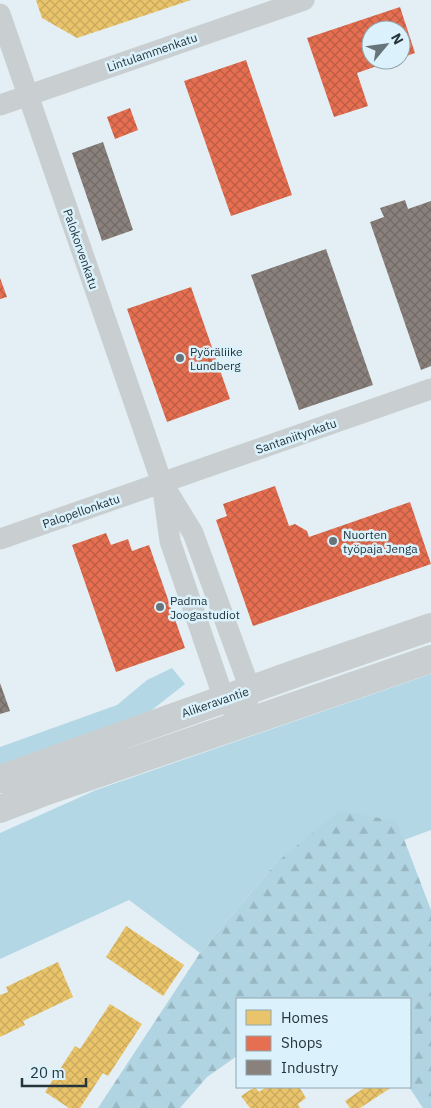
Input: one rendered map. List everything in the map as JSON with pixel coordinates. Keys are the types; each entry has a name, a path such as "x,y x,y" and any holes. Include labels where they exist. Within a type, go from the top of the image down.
{"main road":[{"name":"Alikeravantie","path":"0,779 431,627"},
{"path":"0,810 244,722 431,659"}],"street":[{"name":"Lintulammenkatu","path":"0,105 304,0"},
{"name":"Palokorvenkatu","path":"0,14 162,483 170,541 224,699 244,722"},
{"name":"Santaniitynkatu","path":"162,483 431,390"},
{"name":"Palokorvenkatu","path":"162,483 193,533 250,690"},
{"name":"Palopellonkatu","path":"0,538 162,483"},
{"path":"244,722 250,690"}],"shaded area":[{"path":"172,668 185,684 148,713 0,770 0,747 117,705 147,680"},
{"path":"431,674 431,830 404,840 397,821 277,862 200,953 129,900 0,959 0,833 96,790"}],"green space":[{"path":"339,811 397,821 431,910 431,1108 423,1108 410,1088 411,998 236,998 236,1057 207,1077 180,1108 98,1108 200,953 277,862"}],"building: Homes":[{"path":"36,0 191,0 77,38 42,18"},
{"path":"126,926 184,965 163,996 106,957"},
{"path":"58,962 73,997 23,1021 25,1025 0,1037 0,995 8,992 6,987"},
{"path":"110,1004 142,1024 108,1076 103,1073 80,1108 69,1108 45,1092 75,1046 80,1049"},
{"path":"253,1088 259,1092 265,1088 300,1088 306,1098 298,1104 300,1108 250,1108 241,1096"},
{"path":"364,1088 390,1088 360,1108 350,1108 345,1101"}],"building: Shops":[{"path":"400,7 404,20 361,20"},
{"path":"361,20 361,70 366,70 357,73 368,106 334,117 307,38"},
{"path":"411,41 415,53 411,54"},
{"path":"246,60 292,195 231,216 184,81"},
{"path":"130,108 138,130 115,139 107,117"},
{"path":"0,278 7,297 0,299"},
{"name":"Pyöräliike Lundberg","path":"191,287 230,399 167,422 127,309"},
{"path":"275,486 289,526 295,524 307,531 309,537 410,502 431,564 253,626 216,520 227,516 223,504"},
{"path":"106,533 111,545 128,539 132,551 149,545 185,648 116,672 72,545"}],"building: Industry":[{"path":"103,142 133,230 102,241 72,153"},
{"path":"405,200 408,209 431,201 431,366 421,370 370,222 384,217 380,208"},
{"path":"326,249 373,385 299,410 251,275"},
{"path":"0,683 10,711 0,714"}],"place":[{"name":"Pyöräliike Lundberg","path":"180,358"},
{"name":"Nuorten työpaja Jenga","path":"333,541"},
{"name":"Padma Joogastudiot","path":"160,607"}]}
